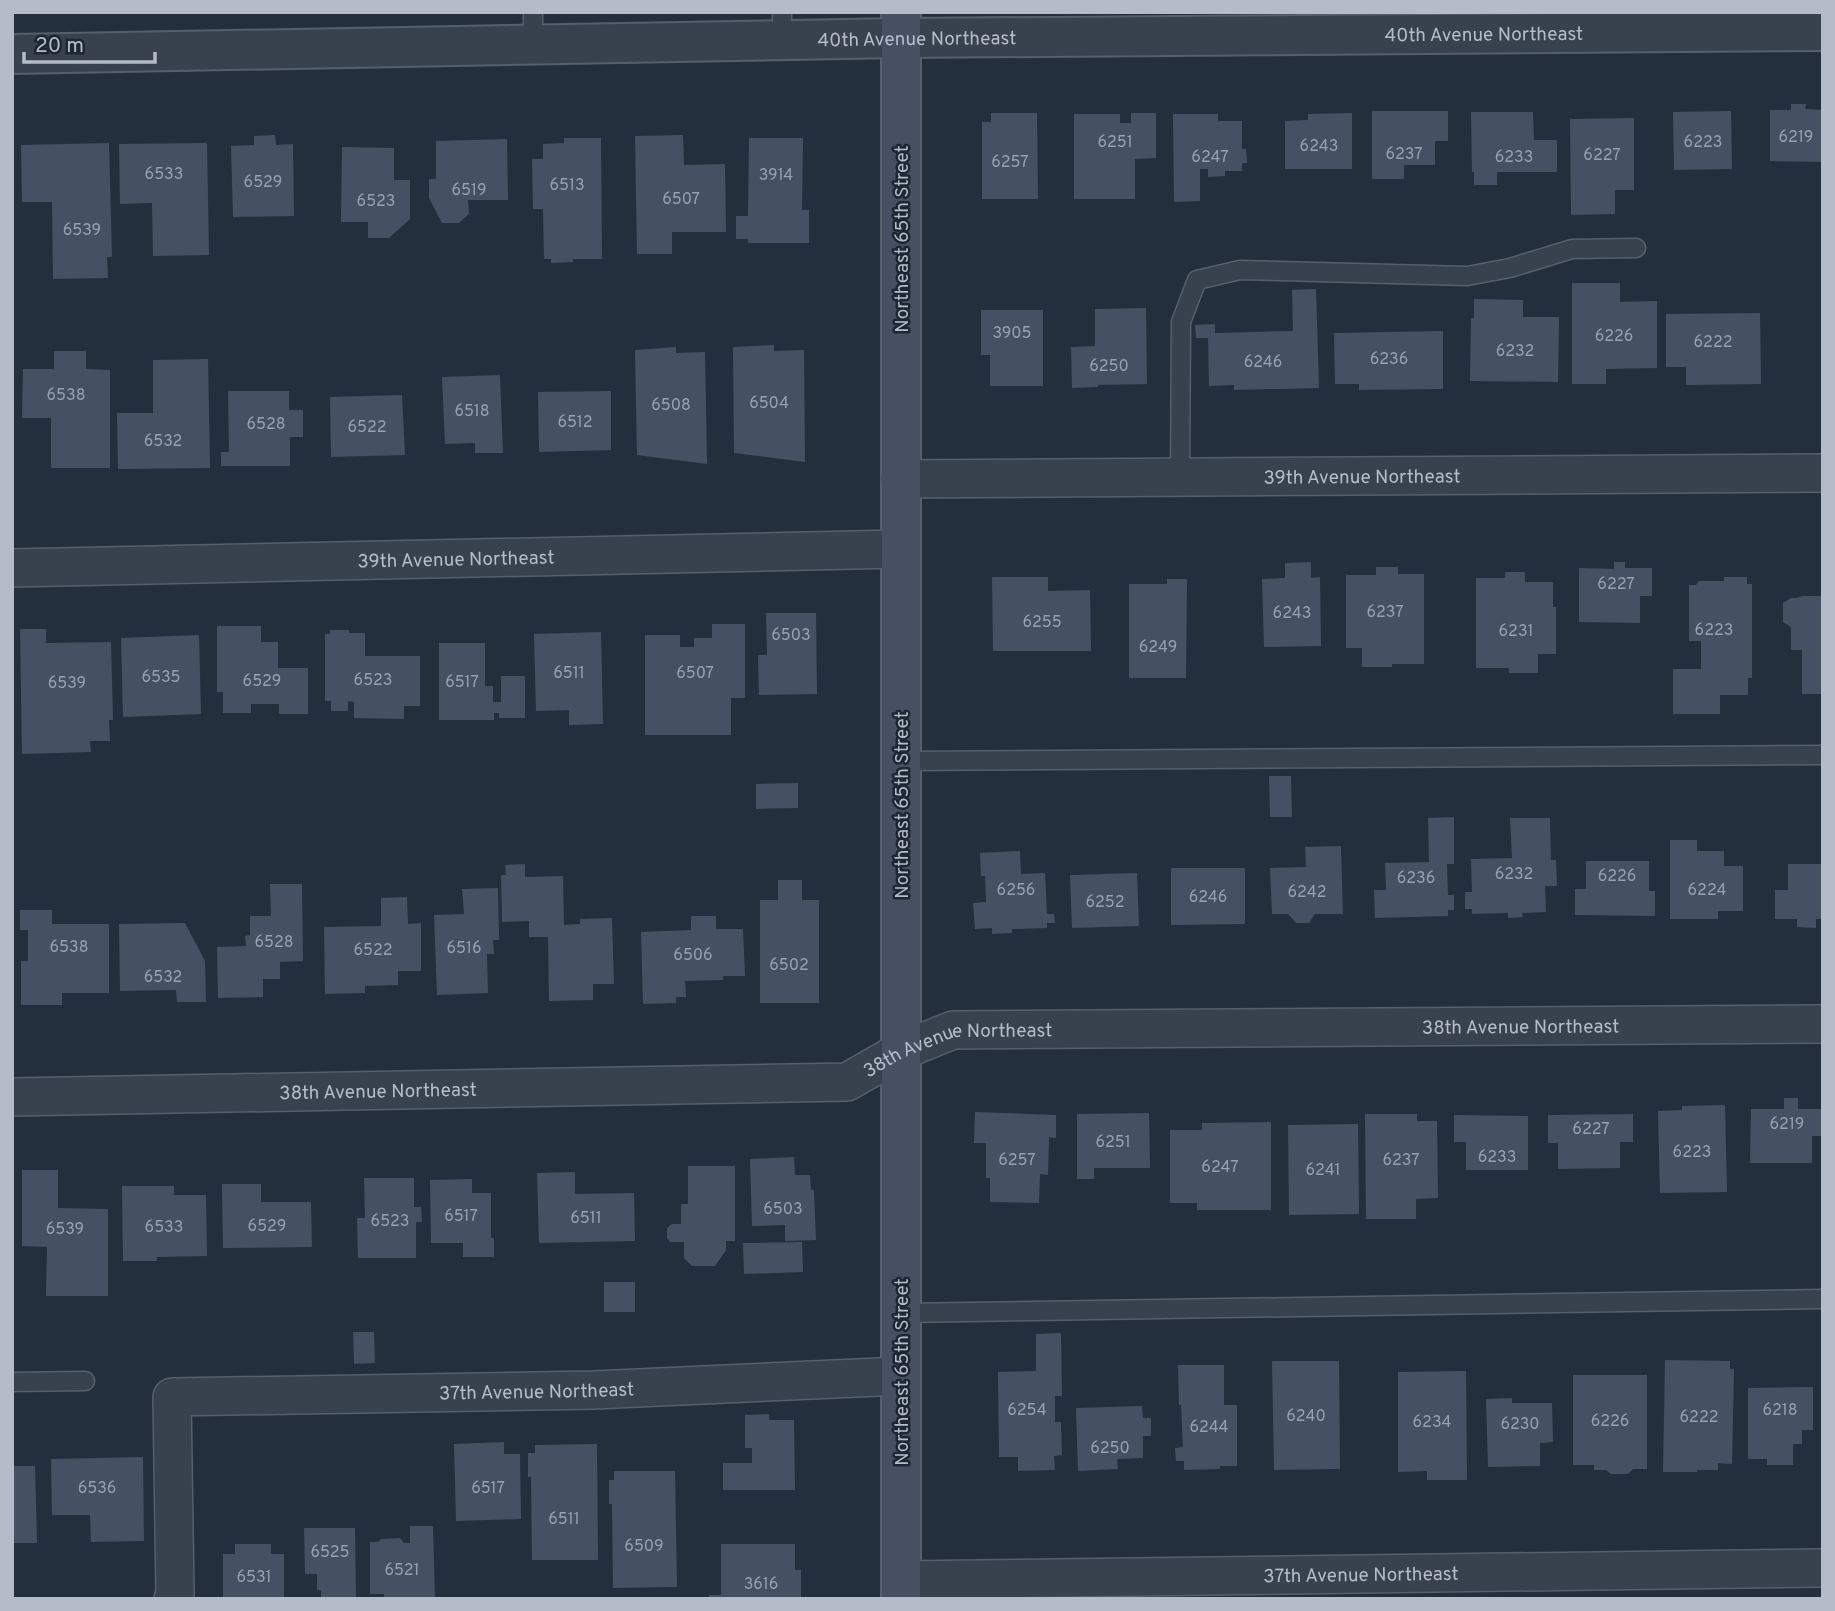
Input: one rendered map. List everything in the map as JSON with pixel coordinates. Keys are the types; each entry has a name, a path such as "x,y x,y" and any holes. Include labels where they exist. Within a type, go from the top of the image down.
{"main road":[{"name":"Northeast 65th Street","path":"901,25 901,1590"}],"street":[{"name":"40th Avenue Northeast","path":"12,54 533,28 901,25 1823,31"},
{"name":"39th Avenue Northeast","path":"900,479 1823,473"},
{"name":"39th Avenue Northeast","path":"12,568 900,549"},
{"name":"38th Avenue Northeast","path":"12,1097 847,1082 901,1051 953,1030 1823,1024"},
{"name":"37th Avenue Northeast","path":"173,1599 172,1397 594,1391 901,1376"},
{"name":"37th Avenue Northeast","path":"901,1590 1823,1568"}],"lane":[{"path":"1180,477 1181,322 1197,280 1240,270 1467,276 1510,268 1572,249 1636,248"},
{"path":"900,761 1823,755"},
{"path":"901,1313 1823,1299"},
{"path":"12,1382 85,1381"}],"building":[{"path":"1791,104 1806,104 1805,109 1823,110 1823,162 1770,161 1770,110 1791,110"},
{"path":"1372,111 1448,111 1448,141 1435,141 1435,165 1404,165 1404,179 1372,179"},
{"path":"1731,111 1732,169 1674,170 1673,112"},
{"path":"1471,112 1533,112 1534,140 1557,140 1557,172 1497,172 1497,185 1474,185"},
{"path":"991,113 1037,113 1038,199 982,199 982,122 991,122"},
{"path":"1131,113 1156,113 1156,158 1135,159 1135,199 1074,199 1074,114 1120,114 1120,123 1131,123"},
{"path":"1352,113 1352,169 1285,169 1285,121 1308,120 1308,114"},
{"path":"1173,114 1218,114 1218,121 1242,121 1242,149 1246,149 1247,163 1242,163 1242,171 1225,171 1225,176 1208,177 1208,169 1200,169 1200,201 1174,202"},
{"path":"1634,118 1634,190 1615,190 1615,214 1571,215 1570,119"},
{"path":"275,135 276,145 293,144 294,216 233,217 231,146 254,145 254,136"},
{"path":"683,135 684,165 725,164 726,232 672,232 672,254 637,254 635,136"},
{"path":"564,138 601,138 602,259 573,259 573,262 551,263 551,259 544,259 543,209 533,209 532,159 543,159 543,144 564,143"},
{"path":"749,138 803,138 802,210 809,210 809,243 748,243 748,239 736,239 736,216 748,216"},
{"path":"507,139 508,200 468,200 469,214 459,223 442,223 429,198 429,179 436,179 436,141"},
{"path":"109,143 112,257 107,257 108,278 53,279 52,202 22,202 21,145"},
{"path":"207,143 209,255 153,256 152,203 120,204 119,144"},
{"path":"342,147 394,148 394,180 410,180 410,219 389,238 368,238 368,222 341,222"},
{"path":"1572,283 1620,283 1620,302 1657,301 1657,368 1606,369 1606,384 1572,384"},
{"path":"1316,289 1319,388 1234,390 1234,385 1209,386 1208,338 1196,338 1195,325 1215,324 1215,333 1293,331 1292,290"},
{"path":"1474,299 1523,300 1523,317 1559,317 1558,382 1470,381"},
{"path":"1146,308 1147,384 1072,388 1071,347 1095,346 1095,309"},
{"path":"981,310 1043,310 1043,386 990,386 990,355 981,355"},
{"path":"1760,313 1761,384 1686,385 1686,367 1666,367 1666,314"},
{"path":"1443,331 1443,389 1359,390 1359,384 1335,384 1334,333"},
{"path":"774,345 774,351 804,350 805,462 734,453 733,347"},
{"path":"676,347 676,353 705,352 707,464 637,455 635,350"},
{"path":"54,351 86,351 86,369 110,370 110,468 51,468 51,418 22,418 23,369 54,369"},
{"path":"208,359 210,468 118,469 117,413 153,413 153,360"},
{"path":"500,375 503,453 475,453 475,443 445,444 442,377"},
{"path":"228,391 289,391 289,410 303,410 303,437 290,437 290,466 221,466 221,452 229,452"},
{"path":"611,391 611,450 539,452 538,392"},
{"path":"402,395 405,455 331,457 330,397"},
{"path":"1311,562 1311,578 1320,577 1321,646 1264,647 1262,579 1285,578 1285,563"},
{"path":"1614,562 1625,562 1625,568 1652,568 1652,596 1640,596 1640,623 1579,622 1579,568 1614,569"},
{"path":"1376,567 1398,567 1398,574 1424,574 1424,664 1362,667 1362,648 1346,648 1346,575 1376,575"},
{"path":"1505,572 1525,572 1525,582 1553,582 1556,654 1538,654 1538,673 1509,673 1509,668 1476,668 1476,578 1505,578"},
{"path":"992,577 1048,577 1048,591 1090,590 1091,651 993,651"},
{"path":"1724,577 1747,577 1747,584 1752,584 1752,678 1748,678 1748,695 1720,695 1720,714 1673,714 1673,669 1701,669 1701,641 1689,641 1689,585 1696,585 1699,581 1724,581"},
{"path":"1167,579 1187,579 1186,678 1129,678 1129,584 1167,584"},
{"path":"1802,596 1823,596 1823,694 1802,694 1802,650 1791,650 1791,627 1783,622 1783,603"},
{"path":"766,613 816,613 817,694 759,695 758,655 767,655"},
{"path":"712,624 745,624 745,698 731,698 731,735 645,735 645,635 680,635 680,647 694,647 694,638 712,638"},
{"path":"217,626 261,626 261,642 278,642 278,668 308,668 308,714 279,714 279,704 251,704 251,713 223,713 223,692 217,692"},
{"path":"20,629 46,629 46,643 111,642 113,720 109,720 110,741 90,741 91,752 22,754"},
{"path":"330,630 365,633 365,656 420,656 420,706 404,706 404,719 354,718 354,702 348,701 348,711 331,711 331,701 325,701 325,634 330,634"},
{"path":"601,632 603,724 569,725 569,710 536,711 534,634"},
{"path":"199,635 201,714 123,717 121,638"},
{"path":"439,643 485,643 485,686 493,686 493,702 501,702 501,676 525,676 525,718 499,718 499,713 494,713 494,720 439,720"},
{"path":"1269,776 1291,776 1292,817 1270,817"},
{"path":"798,783 798,808 756,809 756,784"},
{"path":"1454,817 1454,864 1447,864 1448,895 1454,895 1454,910 1448,910 1448,916 1375,918 1374,890 1386,890 1385,863 1429,862 1428,818"},
{"path":"1510,818 1550,818 1551,860 1556,860 1557,886 1545,886 1546,912 1522,913 1523,917 1508,918 1508,913 1472,914 1472,909 1465,909 1465,892 1472,892 1471,859 1512,858"},
{"path":"1670,840 1697,840 1697,851 1724,851 1724,866 1743,866 1743,911 1718,911 1718,919 1670,919"},
{"path":"1341,846 1343,914 1315,914 1309,923 1296,923 1288,914 1272,914 1270,868 1306,867 1305,847"},
{"path":"1020,851 1021,874 1045,873 1047,914 1054,914 1055,923 1047,923 1047,928 1012,929 1012,933 992,934 992,928 975,929 973,903 986,902 985,876 981,876 980,853"},
{"path":"1586,861 1649,861 1649,891 1655,891 1655,916 1575,915 1575,889 1586,889"},
{"path":"525,864 525,877 563,876 564,925 580,924 580,919 612,918 614,984 593,984 593,1000 549,1001 548,937 529,937 529,921 502,922 501,875 506,875 505,865"},
{"path":"1788,864 1823,864 1823,919 1816,919 1816,928 1797,927 1797,919 1775,919 1775,890 1788,890"},
{"path":"1171,868 1245,868 1245,924 1171,925"},
{"path":"1137,873 1139,926 1072,928 1070,875"},
{"path":"778,880 802,880 802,900 819,900 819,1003 760,1003 760,900 778,900"},
{"path":"270,884 302,884 303,961 280,962 280,979 263,979 263,997 218,998 217,947 246,946 245,936 250,935 250,916 271,916"},
{"path":"498,888 499,940 493,940 494,954 487,954 488,993 437,995 434,915 464,914 462,889"},
{"path":"407,897 408,924 421,923 421,971 398,971 398,985 365,986 365,993 325,994 324,927 381,926 381,898"},
{"path":"20,910 52,910 52,924 109,924 109,993 62,993 62,1005 21,1005 21,961 28,961 28,930 20,930"},
{"path":"691,916 716,916 716,929 743,929 745,976 723,976 723,980 685,981 686,997 676,997 676,1003 643,1004 641,932 691,930"},
{"path":"185,923 205,961 206,1002 177,1002 176,990 120,991 119,924"},
{"path":"1784,1098 1798,1098 1798,1109 1823,1109 1823,1136 1812,1136 1812,1163 1750,1163 1751,1109 1784,1109"},
{"path":"1725,1105 1727,1192 1660,1193 1658,1111 1682,1110 1682,1106"},
{"path":"975,1112 1056,1115 1056,1138 1049,1137 1048,1175 1040,1174 1039,1203 990,1202 990,1178 986,1178 986,1143 974,1143"},
{"path":"1149,1113 1150,1168 1094,1168 1094,1179 1077,1179 1077,1114"},
{"path":"1365,1114 1417,1114 1417,1121 1437,1121 1438,1198 1416,1199 1416,1219 1366,1219"},
{"path":"1633,1114 1633,1142 1620,1142 1620,1168 1558,1169 1558,1143 1548,1143 1548,1115"},
{"path":"1454,1115 1528,1116 1528,1170 1466,1170 1466,1142 1454,1142"},
{"path":"1271,1122 1271,1210 1197,1210 1197,1203 1170,1203 1170,1130 1202,1130 1202,1123"},
{"path":"1358,1124 1359,1214 1289,1215 1288,1125"},
{"path":"794,1157 795,1175 810,1175 811,1190 814,1190 816,1240 785,1241 785,1225 752,1226 750,1159"},
{"path":"688,1166 735,1166 735,1241 726,1241 726,1250 715,1266 692,1266 684,1258 684,1242 670,1242 667,1238 667,1228 672,1224 681,1224 681,1204 688,1204"},
{"path":"22,1170 58,1170 58,1208 108,1209 108,1296 46,1296 47,1247 22,1246"},
{"path":"575,1172 575,1194 634,1193 635,1241 539,1243 537,1173"},
{"path":"364,1178 414,1178 414,1207 421,1207 422,1222 416,1222 416,1258 358,1258 357,1218 365,1218"},
{"path":"472,1179 472,1193 491,1193 491,1238 494,1238 494,1257 463,1257 463,1243 431,1243 430,1180"},
{"path":"222,1184 261,1184 261,1202 311,1202 312,1247 223,1248"},
{"path":"122,1186 174,1186 174,1195 206,1195 207,1256 123,1261"},
{"path":"802,1242 803,1272 744,1274 743,1243"},
{"path":"604,1282 635,1282 635,1312 604,1312"},
{"path":"353,1332 374,1332 375,1363 354,1364"},
{"path":"1061,1333 1062,1396 1055,1396 1055,1422 1061,1422 1062,1455 1054,1456 1055,1470 1018,1471 1018,1457 999,1457 998,1372 1036,1371 1036,1334"},
{"path":"1665,1360 1730,1361 1730,1369 1734,1369 1732,1464 1718,1463 1718,1470 1663,1472"},
{"path":"1272,1361 1339,1361 1340,1469 1274,1470"},
{"path":"1178,1365 1224,1365 1224,1405 1237,1405 1237,1466 1184,1470 1184,1461 1176,1461 1175,1448 1183,1447"},
{"path":"1466,1371 1467,1480 1427,1480 1427,1471 1398,1472 1398,1372"},
{"path":"1573,1375 1647,1375 1647,1469 1633,1469 1628,1474 1611,1474 1606,1470 1594,1470 1594,1465 1573,1465"},
{"path":"1813,1387 1813,1430 1802,1430 1802,1444 1793,1444 1793,1465 1767,1465 1767,1459 1748,1459 1748,1388"},
{"path":"1512,1398 1512,1403 1552,1403 1553,1442 1540,1443 1540,1466 1488,1467 1486,1399"},
{"path":"1142,1406 1143,1418 1151,1418 1151,1436 1143,1436 1143,1458 1117,1459 1118,1469 1078,1471 1076,1408"},
{"path":"769,1414 769,1420 794,1420 795,1490 723,1490 723,1463 752,1463 752,1448 745,1448 745,1415"},
{"path":"504,1442 504,1454 520,1454 521,1519 456,1521 454,1444"},
{"path":"597,1444 598,1560 532,1560 531,1477 528,1477 528,1453 535,1453 535,1445"},
{"path":"143,1457 144,1541 91,1542 90,1515 52,1515 51,1459"},
{"path":"12,1466 35,1466 37,1543 12,1543"},
{"path":"614,1471 675,1471 677,1587 613,1588 612,1504 609,1504 609,1480 614,1480"},
{"path":"410,1526 433,1526 435,1599 384,1599 384,1594 370,1594 370,1542 400,1538 404,1543 410,1543"},
{"path":"304,1528 355,1528 356,1599 321,1599 321,1590 317,1590 317,1574 305,1574"},
{"path":"235,1544 271,1544 271,1554 284,1554 284,1599 223,1599 223,1554 235,1554"},
{"path":"721,1544 795,1544 795,1570 801,1570 801,1599 709,1599 709,1595 721,1595"}]}
